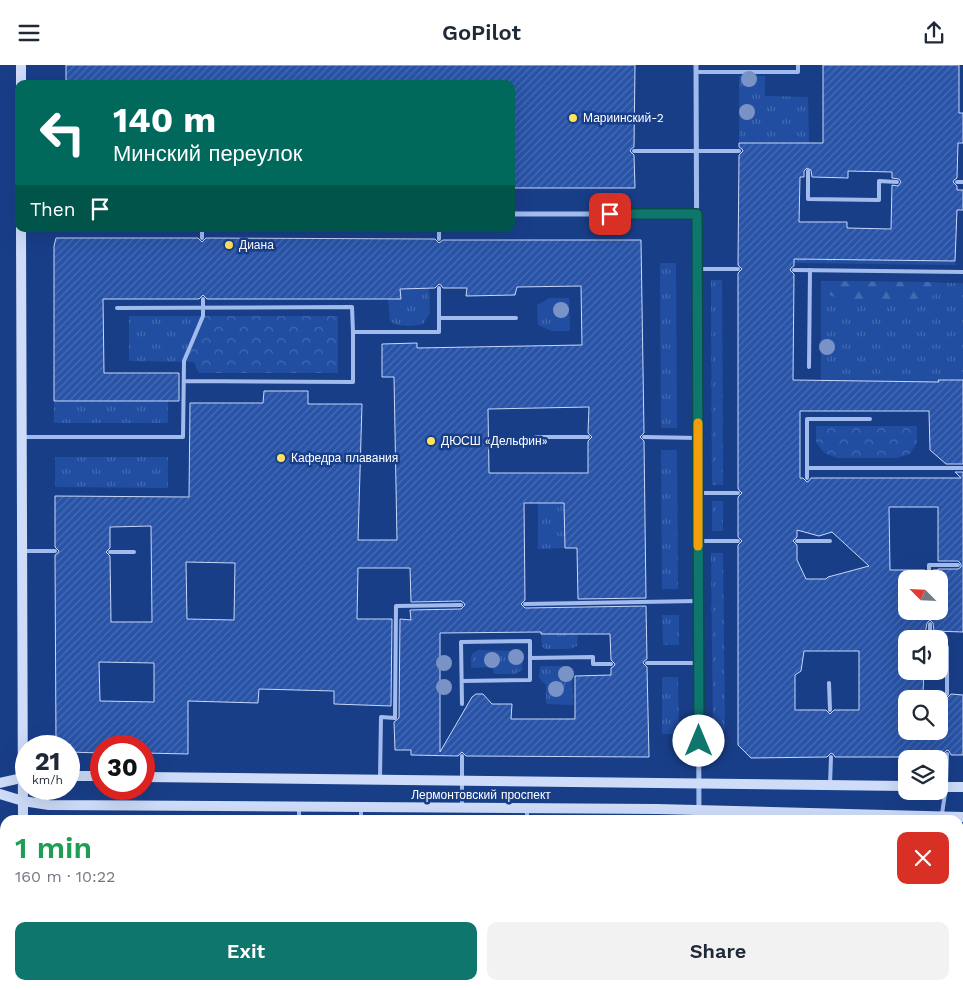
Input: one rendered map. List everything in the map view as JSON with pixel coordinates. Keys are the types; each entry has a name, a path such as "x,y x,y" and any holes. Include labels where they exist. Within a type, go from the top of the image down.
{"main road":[{"path":"21,65 21,80"},
{"path":"21,232 24,735"},
{"name":"Лермонтовский проспект","path":"155,777 898,786"},
{"path":"0,783 15,779"},
{"path":"948,787 963,787"},
{"name":"Лермонтовский проспект","path":"0,794 23,801 48,805 462,807 699,815"},
{"path":"23,801 23,815"}],"street":[{"path":"696,65 699,815"},
{"path":"515,213 697,214"}],"lane":[{"path":"696,71 798,72 798,65"},
{"path":"634,151 739,151"},
{"path":"808,171 808,199 879,200 880,181 897,182"},
{"path":"957,182 963,182"},
{"path":"202,232 202,238"},
{"path":"439,232 439,239"},
{"path":"697,269 738,269"},
{"path":"794,270 963,272"},
{"path":"809,367 810,270"},
{"path":"353,332 439,331 439,288"},
{"path":"22,437 183,437 184,361 202,315 203,299"},
{"path":"118,308 352,307 353,382 184,381"},
{"path":"439,318 516,318"},
{"path":"807,478 807,419 870,419"},
{"path":"536,437 588,437"},
{"path":"644,437 698,437"},
{"path":"807,468 963,467"},
{"path":"698,493 738,493"},
{"path":"698,541 738,541"},
{"path":"797,541 830,541"},
{"path":"22,551 55,551"},
{"path":"110,552 134,552"},
{"path":"929,570 929,565 958,565"},
{"path":"525,604 698,601"},
{"path":"380,779 380,717 395,717 396,606 461,605"},
{"path":"930,624 930,630"},
{"path":"462,681 530,680 530,641 461,642 462,704"},
{"path":"530,658 593,657 593,664 611,664"},
{"path":"647,663 699,663"},
{"path":"829,683 830,710"},
{"path":"462,756 462,807"},
{"path":"830,785 831,757"},
{"path":"942,800 942,815"},
{"path":"299,807 299,815"},
{"path":"360,807 361,815"},
{"path":"526,808 527,815"}],"green space":[{"path":"739,76 765,76 765,96 808,97 809,143 739,143"},
{"path":"794,259 955,261 956,265 794,263"},
{"path":"660,263 676,263 677,428 661,428"},
{"path":"711,280 722,280 723,485 712,485"},
{"path":"821,281 963,283 963,380 938,380 939,382 821,380"},
{"path":"821,281 938,282 930,300 839,299 821,291"},
{"path":"429,288 430,313 423,324 402,326 390,321 388,299 401,299 400,289"},
{"path":"550,298 569,298 570,331 552,331 538,325 537,305"},
{"path":"129,316 338,316 338,373 199,373 194,362 129,361"},
{"path":"203,316 338,316 338,373 199,373 194,362 184,361"},
{"path":"54,401 168,401 168,423 54,423"},
{"path":"816,426 917,426 917,442 910,454 897,458 837,458 824,453 816,442"},
{"path":"661,450 677,450 678,589 662,589"},
{"path":"55,457 168,457 168,488 55,487"},
{"path":"712,501 723,501 723,531 712,531"},
{"path":"600,502 600,531 565,532 565,548 538,549 538,503"},
{"path":"711,553 723,553 725,730 713,731"},
{"path":"662,615 679,615 679,645 663,645"},
{"path":"541,634 578,634 577,646 570,649 545,649 542,646"},
{"path":"478,650 519,651 523,657 522,670 515,674 494,674 493,669 490,667 471,668 472,654"},
{"path":"570,666 572,669 573,705 547,704 546,685 539,678 540,667"},
{"path":"662,677 678,677 679,734 662,734"}],"building":[{"name":"Мариинский-2","path":"66,65 635,65 634,147 630,151 634,155 635,188 515,188 515,80 66,80"},
{"path":"823,65 959,65 959,113 963,113 963,143 958,143 957,178 953,182 957,186 957,190 963,190 963,210 957,210 955,261 794,259 794,266 790,270 794,274 793,380 939,382 938,380 963,380 963,464 946,464 930,450 929,411 800,411 800,478 807,482 811,478 961,478 955,472 963,472 963,632 934,630 933,623 930,620 927,623 926,630 898,630 898,680 924,680 923,690 898,690 898,740 948,740 948,697 951,694 963,695 963,755 951,755 948,750 898,750 898,757 835,757 831,753 827,757 751,758 738,745 738,545 742,541 738,537 738,497 742,493 738,489 738,273 742,269 738,265 739,155 743,151 739,147 739,143 823,143","holes":["807,168 811,170 812,177 848,178 848,171 892,172 892,178 899,179 901,182 898,186 892,185 891,229 847,228 847,222 799,222 800,177 804,177 804,171","889,507 938,507 938,561 958,561 961,564 961,567 958,569 938,569 948,570 948,620 898,620 898,570 890,570","797,530 819,536 832,532 869,566 826,579 806,579 797,560 797,545 793,541 797,537","804,651 859,651 859,710 834,710 830,714 826,710 795,710 795,675 801,671"]},
{"path":"56,238 198,238 202,242 206,238 435,239 439,243 443,240 641,240 644,433 640,437 644,441 646,598 578,599 577,548 565,548 564,503 524,503 525,600 521,604 525,608 646,606 647,659 643,663 647,667 649,757 466,756 462,752 458,756 411,755 411,750 395,750 394,722 399,718 400,619 411,620 410,610 461,609 465,605 461,601 411,602 410,568 358,568 357,619 392,619 391,706 334,704 334,691 259,689 258,703 188,701 188,754 155,753 155,735 90,735 90,753 80,752 80,735 56,735 55,555 59,551 55,547 55,496 189,497 190,403 263,403 264,391 308,391 308,404 362,404 358,540 397,540 394,377 382,377 382,344 417,343 417,348 582,345 581,286 517,287 515,295 466,296 467,288 443,288 439,284 435,288 400,289 401,299 207,299 203,295 199,299 103,299 104,373 179,373 179,401 54,401 54,246","holes":["589,407 588,433 592,437 588,441 588,473 489,473 488,409","151,526 152,622 111,622 110,556 106,552 110,548 110,527","186,562 235,563 234,620 187,619","541,632 541,634 610,634 611,660 615,664 611,668 611,675 575,676 575,719 511,719 512,704 492,704 483,694 476,694 472,697 440,752 440,633","99,662 154,663 154,702 100,701"]}],"slow traffic":[{"path":"698,423 698,546"}],"place":[{"name":"Мариинский-2","path":"573,118"},
{"name":"Диана","path":"229,245"},
{"name":"ДЮСШ «Дельфин»","path":"431,441"},
{"name":"Кафедра плавания","path":"281,458"}],"route":[{"path":"610,214 697,214 699,741"}]}
